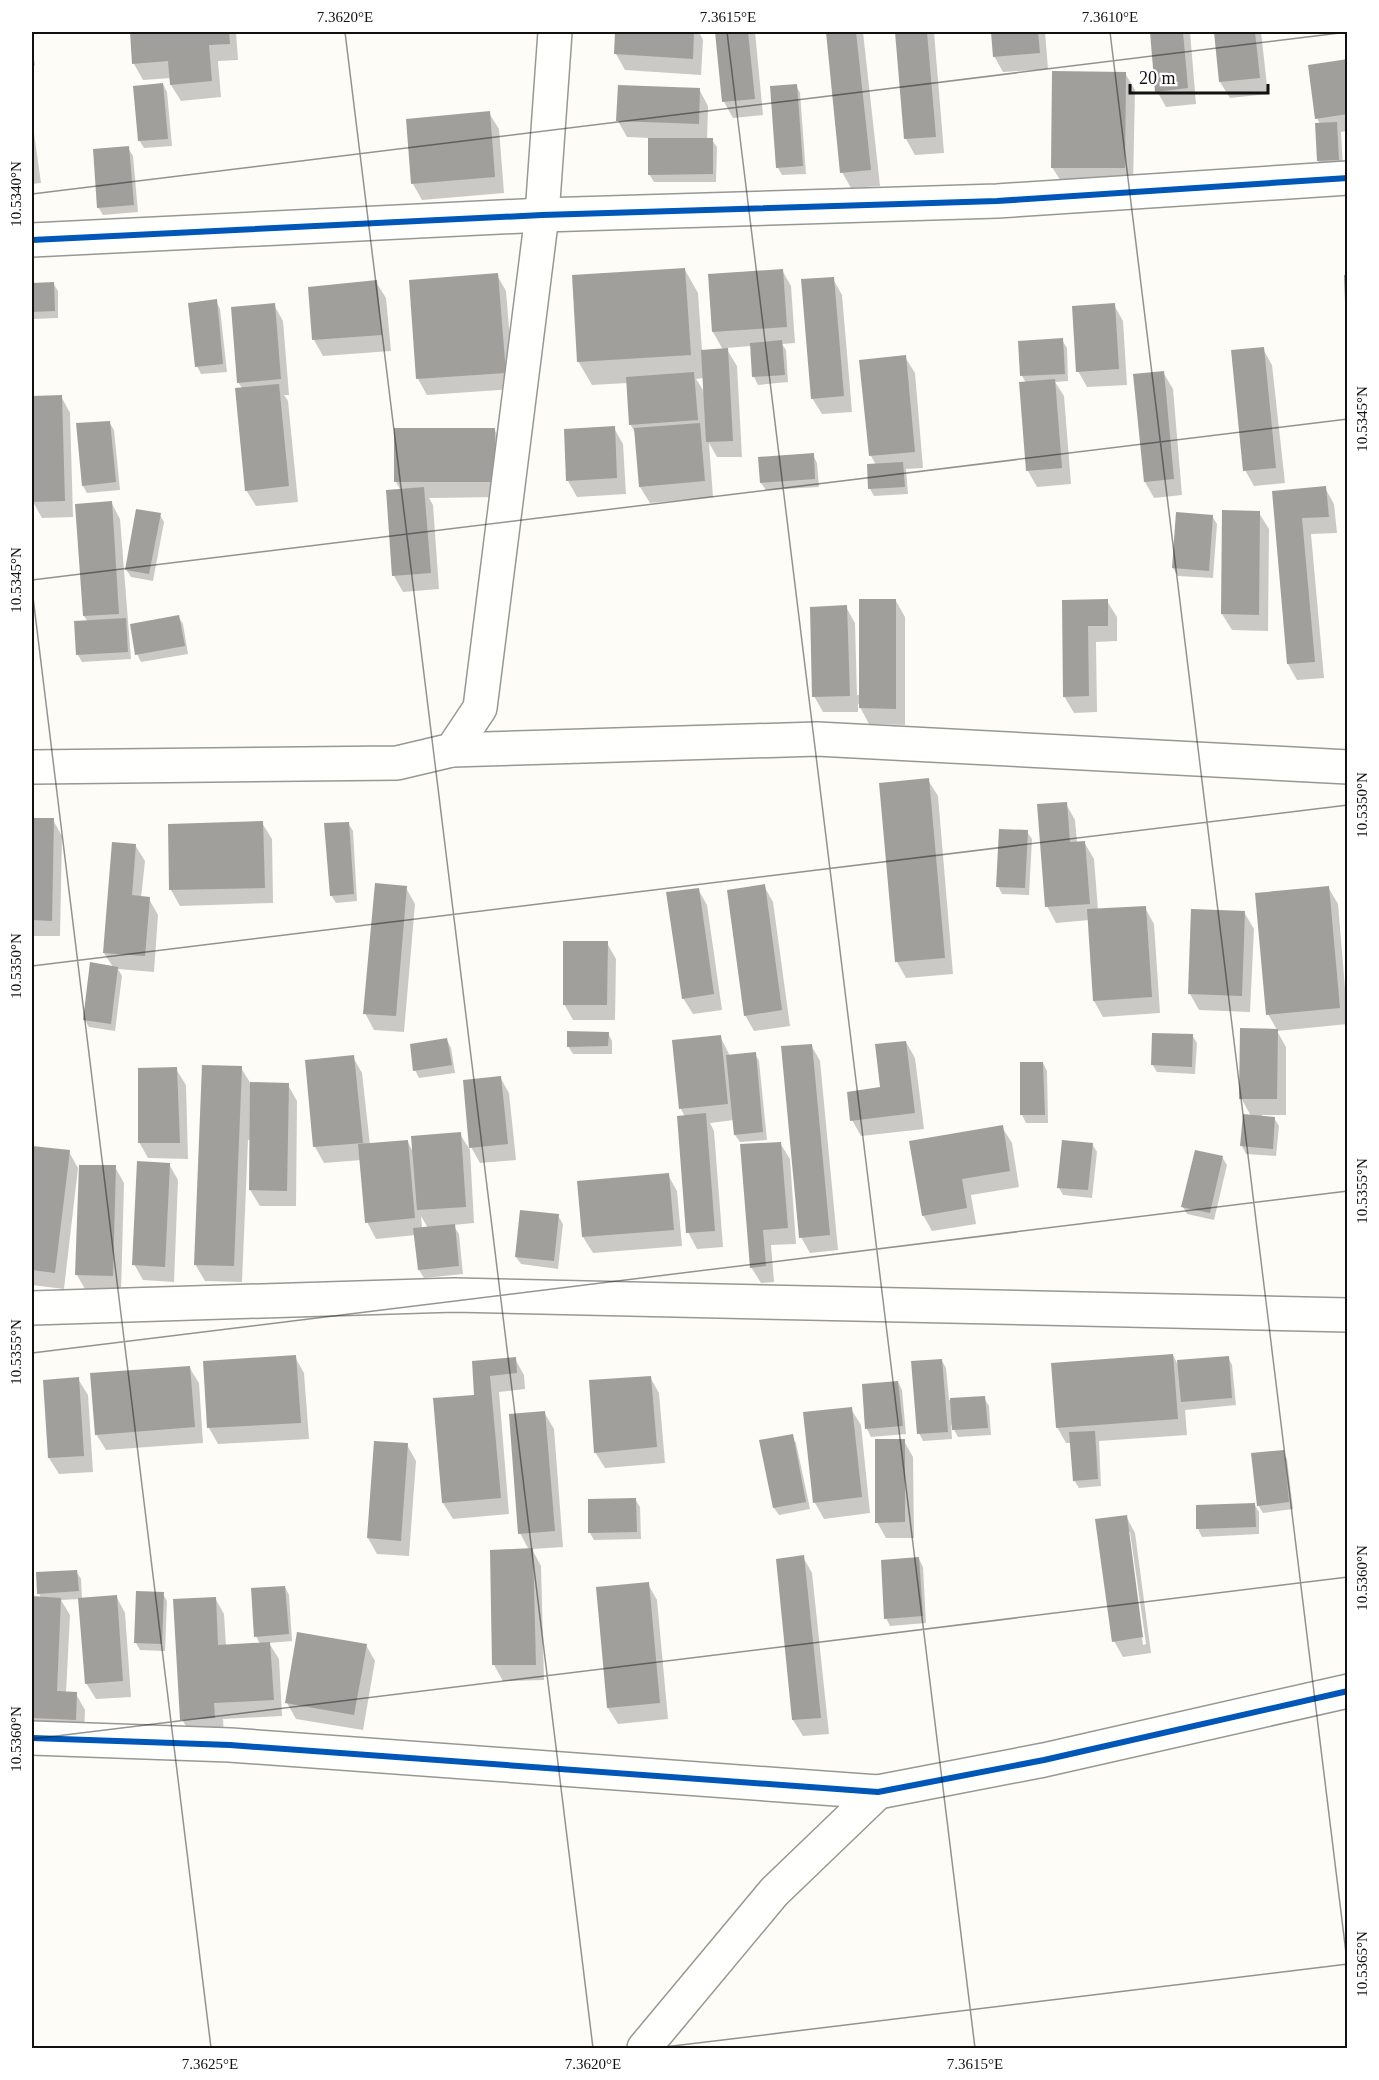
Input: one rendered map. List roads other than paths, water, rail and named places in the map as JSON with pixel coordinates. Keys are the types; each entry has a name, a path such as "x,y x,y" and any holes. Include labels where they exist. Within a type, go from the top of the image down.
{"street":[{"path":"452,750 480,708 542,215 555,32"},
{"path":"32,240 542,215 997,201 1347,178"},
{"path":"32,767 397,763 452,750 817,739 1347,767"},
{"path":"32,1308 454,1294 1347,1315"},
{"path":"32,1738 230,1745 878,1792 1044,1760 1347,1691"},
{"path":"644,2049 774,1892 878,1792"}]}
